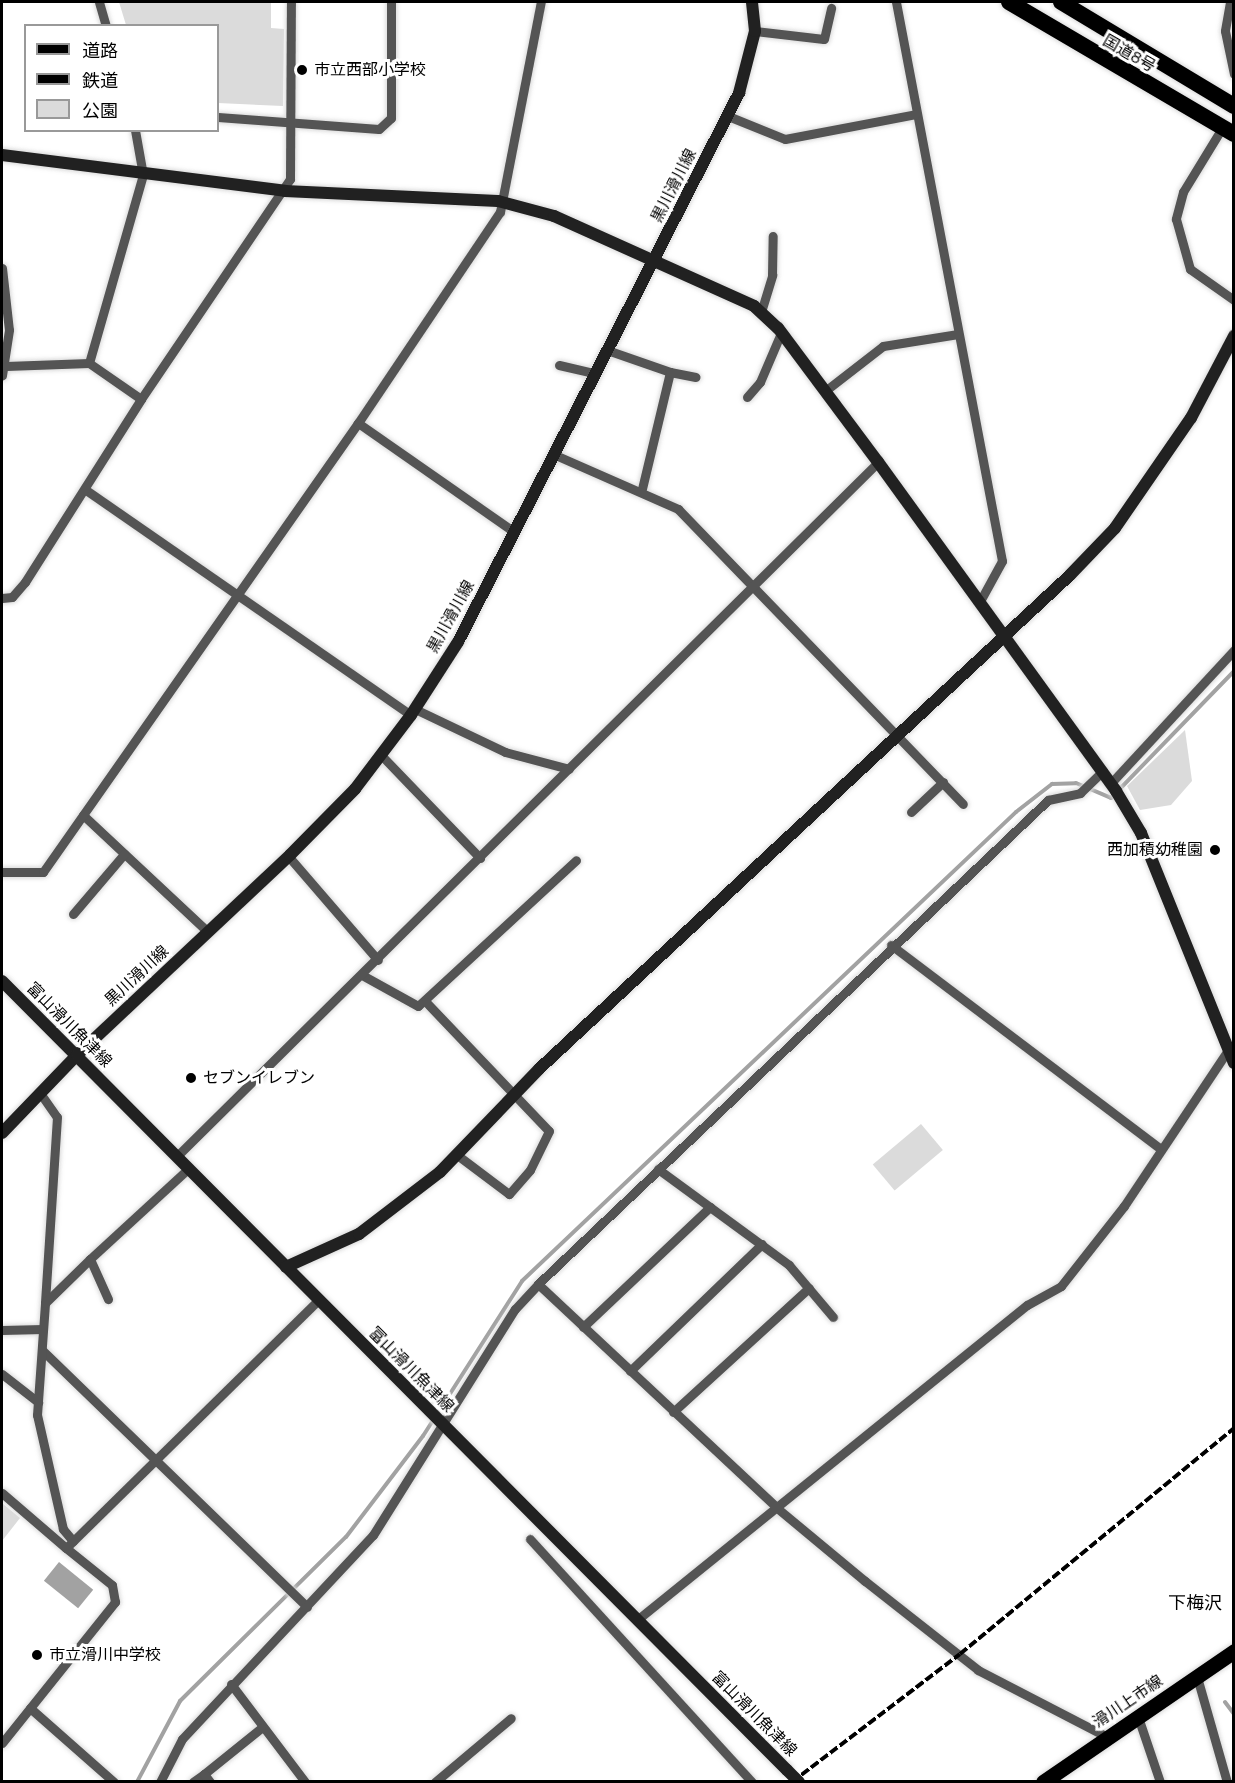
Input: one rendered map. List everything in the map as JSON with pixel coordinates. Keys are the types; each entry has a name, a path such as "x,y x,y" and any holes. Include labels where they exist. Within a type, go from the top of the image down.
{"highway":[{"name":"国道8号","path":"1009,2 1228,131"},
{"name":"国道8号","path":"1061,2 1233,106"}],"main road":[{"name":"滑川上市線","path":"1043,1782 1233,1651"}],"street":[{"path":"99,2 105,24"},
{"path":"2,598 12,597 25,582 86,490 85,481 285,191 292,121 291,2"},
{"path":"219,117 379,129 391,117 391,2"},
{"path":"2,872 44,872 358,423 500,212 498,201 541,2"},
{"name":"黒川滑川線","path":"2,1133 77,1054 289,857 381,755 413,712 458,642 728,116 750,62 755,31 752,2"},
{"path":"896,2 1002,561 979,603"},
{"path":"1230,2 1225,31 1233,74"},
{"path":"755,31 824,39 831,8"},
{"path":"728,116 785,139 916,114"},
{"path":"1228,131 1183,192 1176,219 1190,269 1233,300"},
{"path":"89,363 143,176 135,132"},
{"path":"2,155 143,176 285,191 498,201 554,216 732,292 761,312 781,333 879,462 1111,783 1140,833 1233,1063"},
{"path":"761,312 772,275 773,236"},
{"path":"2,268 9,330 4,370 89,363 141,399"},
{"path":"747,397 760,382 781,333"},
{"path":"825,392 883,346 958,334"},
{"path":"286,1267 395,1211 457,1155 516,1093 898,735 1005,638 1115,528 1191,418 1233,336"},
{"path":"607,350 670,372 696,377"},
{"path":"559,365 594,374"},
{"path":"642,489 670,372"},
{"path":"358,423 514,531"},
{"path":"553,454 642,489 678,509 756,586 963,804"},
{"path":"177,1156 378,960 879,462"},
{"path":"86,490 413,712 505,752 569,769"},
{"path":"1111,783 1233,650"},
{"path":"381,755 480,858"},
{"path":"160,1782 182,1739 231,1684 307,1607 373,1535 515,1309 538,1284 891,945 1048,800 1080,794 1102,771"},
{"path":"911,812 943,782"},
{"path":"83,815 208,932"},
{"path":"73,914 124,854"},
{"path":"289,857 378,960"},
{"path":"362,975 418,1006 426,1002 576,860"},
{"path":"891,945 1159,1148"},
{"name":"富山滑川魚津線","path":"2,981 799,1782"},
{"path":"426,1002 516,1093 549,1131 530,1170 509,1194 457,1155"},
{"path":"637,1620 1027,1305 1061,1286 1124,1206 1159,1148 1228,1050"},
{"path":"40,1093 57,1117 38,1402 63,1529 70,1544"},
{"path":"45,1303 189,1168"},
{"path":"658,1169 762,1244 809,1288 833,1317"},
{"path":"583,1327 710,1207"},
{"path":"630,1371 762,1244"},
{"path":"90,1259 108,1299"},
{"path":"538,1284 777,1508 978,1670 1107,1737"},
{"path":"673,1412 809,1288"},
{"path":"70,1544 154,1458 319,1299"},
{"path":"2,1330 43,1329"},
{"path":"42,1350 307,1607"},
{"path":"2,1374 38,1402"},
{"path":"2,1493 70,1544 112,1585 116,1602 2,1743"},
{"path":"530,1539 752,1782"},
{"path":"1197,1677 1227,1782"},
{"path":"231,1684 261,1728 305,1782"},
{"path":"30,1708 111,1781"},
{"path":"1138,1717 1160,1782"},
{"path":"435,1782 511,1719"},
{"path":"193,1782 207,1778 261,1728"}],"green space":[{"path":"119,2 271,2 271,28 284,29 283,106 219,103 219,24 126,24"},
{"path":"1185,730 1192,781 1171,805 1140,810 1127,786"},
{"path":"921,1124 943,1150 895,1191 873,1164"},
{"path":"2,1503 20,1518 2,1541"}],"shaded area":[{"path":"59,1562 93,1590 78,1608 44,1581"}],"waterway":[{"path":"137,1782 180,1701 346,1537 423,1436 522,1281 1016,812 1052,784 1076,783 1111,798 1234,671"},
{"path":"1225,1702 1234,1714"}],"railway":[{"path":"792,1782 960,1654 1234,1428"}],"place":[{"name":"市立西部小学校","path":"302,70"},
{"name":"西加積幼稚園","path":"1215,850"},
{"name":"セブンイレブン","path":"191,1078"},
{"name":"市立滑川中学校","path":"37,1655"}],"district":[{"name":"下梅沢","path":"1195,1603"}]}
